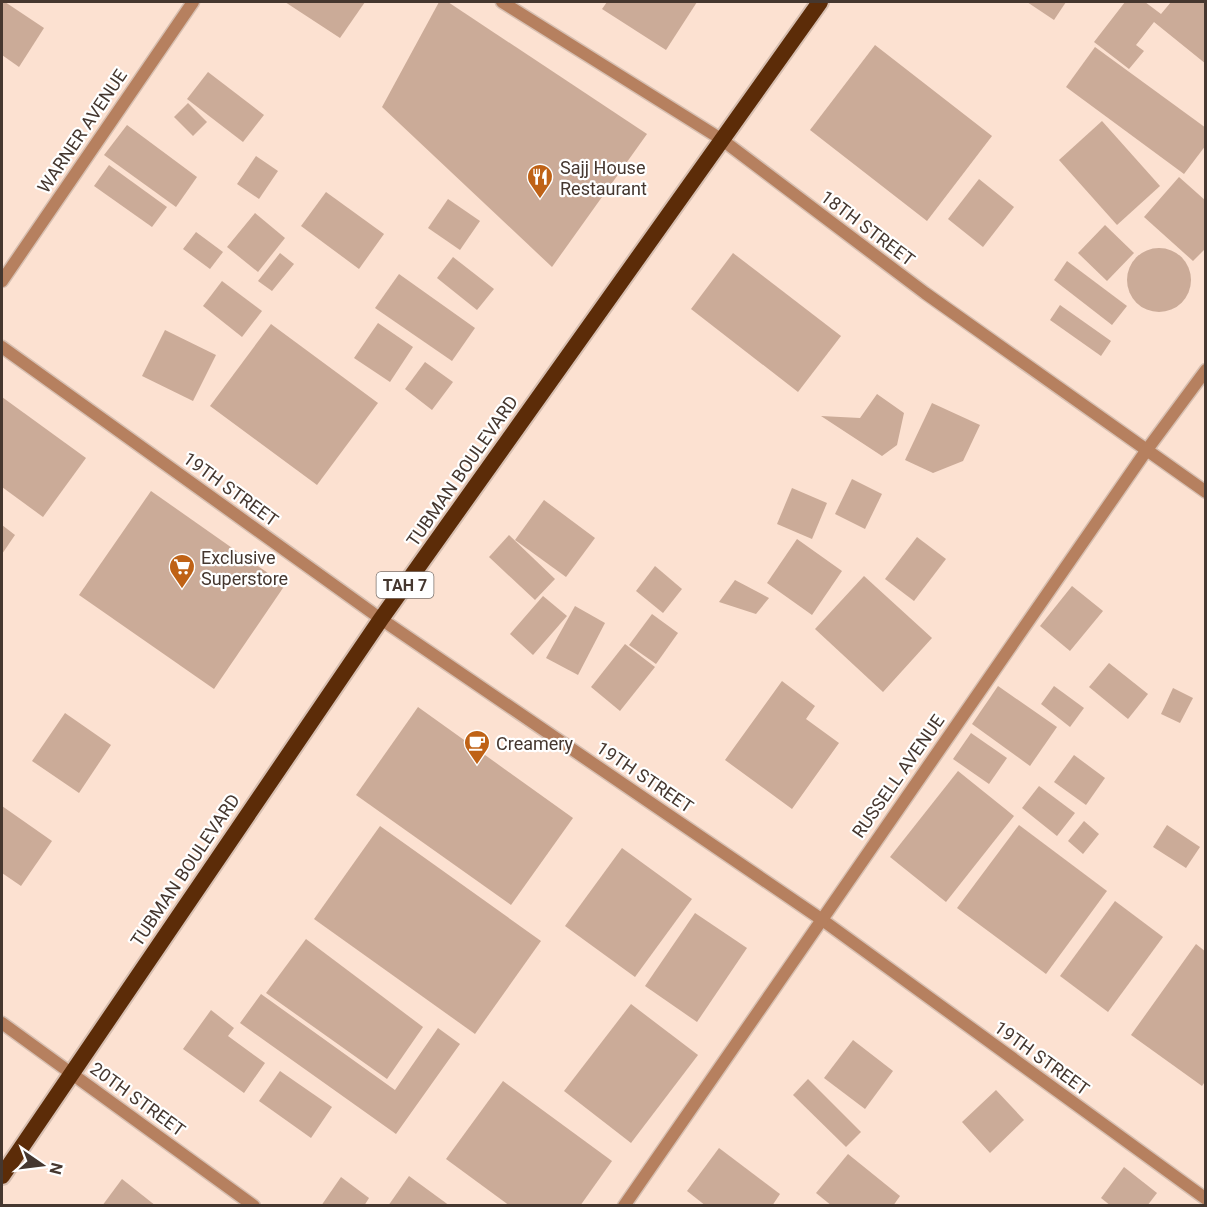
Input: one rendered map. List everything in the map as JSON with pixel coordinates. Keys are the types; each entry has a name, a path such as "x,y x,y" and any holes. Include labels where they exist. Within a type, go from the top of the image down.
{"highway":[{"name":"TUBMAN BOULEVARD","path":"2,1176 381,619 820,2"}],"street":[{"name":"WARNER AVENUE","path":"2,281 192,2"},
{"name":"18TH STREET","path":"502,2 721,139 925,293 1206,492"},
{"name":"19TH STREET","path":"2,347 381,619 821,919 1206,1199"},
{"name":"RUSSELL AVENUE","path":"624,1206 1146,451 1206,370"},
{"name":"20TH STREET","path":"2,1023 254,1206"}],"building":[{"path":"2,2 44,28 19,67 2,55"},
{"path":"285,2 365,2 340,38"},
{"name":"Sajj House Restaurant","path":"439,2 448,2 647,134 552,267 382,107"},
{"path":"607,2 697,2 666,50 602,9"},
{"path":"1027,2 1066,2 1054,20"},
{"path":"1125,2 1145,2 1161,14 1171,2 1206,2 1206,64 1154,22 1136,45 1144,51 1129,69 1094,42"},
{"path":"875,45 992,136 927,221 810,130"},
{"path":"1095,47 1206,128 1206,145 1184,174 1066,87"},
{"path":"208,72 264,115 243,142 187,99"},
{"path":"188,103 207,122 193,136 174,117"},
{"path":"1102,121 1160,186 1117,225 1059,160"},
{"path":"127,125 197,177 176,207 104,155"},
{"path":"256,156 278,171 259,199 237,184"},
{"path":"109,165 167,207 152,227 94,186"},
{"path":"1179,177 1206,201 1206,248 1193,261 1144,217"},
{"path":"979,179 1014,207 983,247 948,219"},
{"path":"326,192 384,234 359,269 301,226"},
{"path":"448,199 480,221 460,250 428,228"},
{"path":"255,213 285,238 258,272 227,247"},
{"path":"1105,225 1134,253 1107,281 1078,253"},
{"path":"196,232 223,252 210,269 183,249"},
{"path":"1153,248 1165,248 1182,257 1189,268 1191,280 1189,292 1182,303 1165,312 1153,312 1141,307 1132,298 1127,286 1127,274 1132,262 1141,253"},
{"path":"280,253 294,264 272,291 258,281"},
{"path":"733,253 841,336 798,392 691,309"},
{"path":"453,257 494,289 477,310 437,278"},
{"path":"1067,261 1127,306 1112,325 1054,280"},
{"path":"399,274 475,328 452,361 375,308"},
{"path":"222,281 262,311 242,337 203,306"},
{"path":"1060,305 1111,341 1101,356 1050,320"},
{"path":"378,323 413,347 390,382 354,358"},
{"path":"271,324 378,403 317,485 210,406"},
{"path":"165,330 216,355 193,401 142,376"},
{"path":"425,362 453,382 432,410 405,389"},
{"path":"877,394 904,413 897,445 882,456 821,416 860,418"},
{"path":"2,397 86,458 43,517 2,487"},
{"path":"932,403 980,425 963,461 933,473 905,460"},
{"path":"852,479 882,494 865,529 835,514"},
{"path":"792,488 827,503 812,539 777,524"},
{"name":"Exclusive Superstore","path":"151,491 285,585 214,689 79,595"},
{"path":"544,500 595,538 566,577 515,540"},
{"path":"2,525 15,535 2,554"},
{"path":"509,535 555,579 535,600 489,557"},
{"path":"917,537 946,559 914,601 885,579"},
{"path":"797,539 842,571 812,615 767,583"},
{"path":"655,566 682,589 663,613 636,591"},
{"path":"864,576 932,638 883,692 815,629"},
{"path":"735,580 769,598 756,614 719,602"},
{"path":"1072,586 1103,611 1070,651 1040,626"},
{"path":"543,596 567,616 533,655 510,634"},
{"path":"575,606 605,623 578,675 546,658"},
{"path":"652,614 678,633 656,664 629,645"},
{"path":"625,644 655,667 620,711 591,687"},
{"path":"1109,663 1148,694 1128,719 1089,687"},
{"path":"782,681 815,706 806,719 839,743 792,809 725,760"},
{"path":"998,686 1057,727 1030,766 972,724"},
{"path":"1054,686 1084,708 1070,727 1041,704"},
{"path":"1173,688 1193,698 1180,723 1161,714"},
{"path":"418,707 573,818 511,905 356,795"},
{"path":"65,713 111,745 79,793 32,761"},
{"path":"971,733 1007,758 989,784 953,759"},
{"path":"1074,755 1105,778 1086,805 1054,782"},
{"path":"958,771 1014,816 946,902 890,857"},
{"path":"1039,786 1075,813 1057,836 1022,808"},
{"path":"2,806 52,841 21,886 2,873"},
{"path":"1084,821 1099,834 1083,854 1068,841"},
{"path":"1019,825 1107,891 1046,974 957,908"},
{"path":"1167,825 1200,847 1186,868 1153,847"},
{"path":"380,826 541,941 475,1034 314,919"},
{"path":"622,848 692,899 635,977 565,926"},
{"path":"1115,901 1163,937 1108,1012 1060,976"},
{"path":"695,913 747,948 697,1022 645,986"},
{"path":"306,939 423,1027 387,1079 266,993"},
{"path":"1196,944 1206,952 1206,1080 1202,1086 1131,1035"},
{"path":"261,994 395,1090 438,1028 460,1044 396,1134 240,1023"},
{"path":"631,1004 698,1055 631,1143 564,1091"},
{"path":"211,1010 234,1028 228,1036 265,1063 244,1093 183,1049"},
{"path":"853,1040 893,1071 865,1109 824,1078"},
{"path":"280,1071 332,1107 311,1138 259,1101"},
{"path":"808,1079 861,1132 846,1147 793,1095"},
{"path":"503,1081 612,1161 580,1206 510,1206 446,1159"},
{"path":"996,1090 1024,1120 990,1153 962,1122"},
{"path":"719,1148 780,1194 772,1206 706,1206 687,1191"},
{"path":"848,1154 900,1196 893,1206 832,1206 816,1193"},
{"path":"1124,1167 1157,1193 1147,1206 1111,1206 1101,1198"},
{"path":"409,1176 450,1206 388,1206"},
{"path":"341,1177 369,1198 364,1206 321,1206"},
{"path":"122,1179 156,1206 102,1206"}],"place":[{"name":"Sajj House Restaurant","path":"540,200"},
{"name":"Exclusive Superstore","path":"182,590"},
{"name":"Creamery","path":"477,766"}]}
